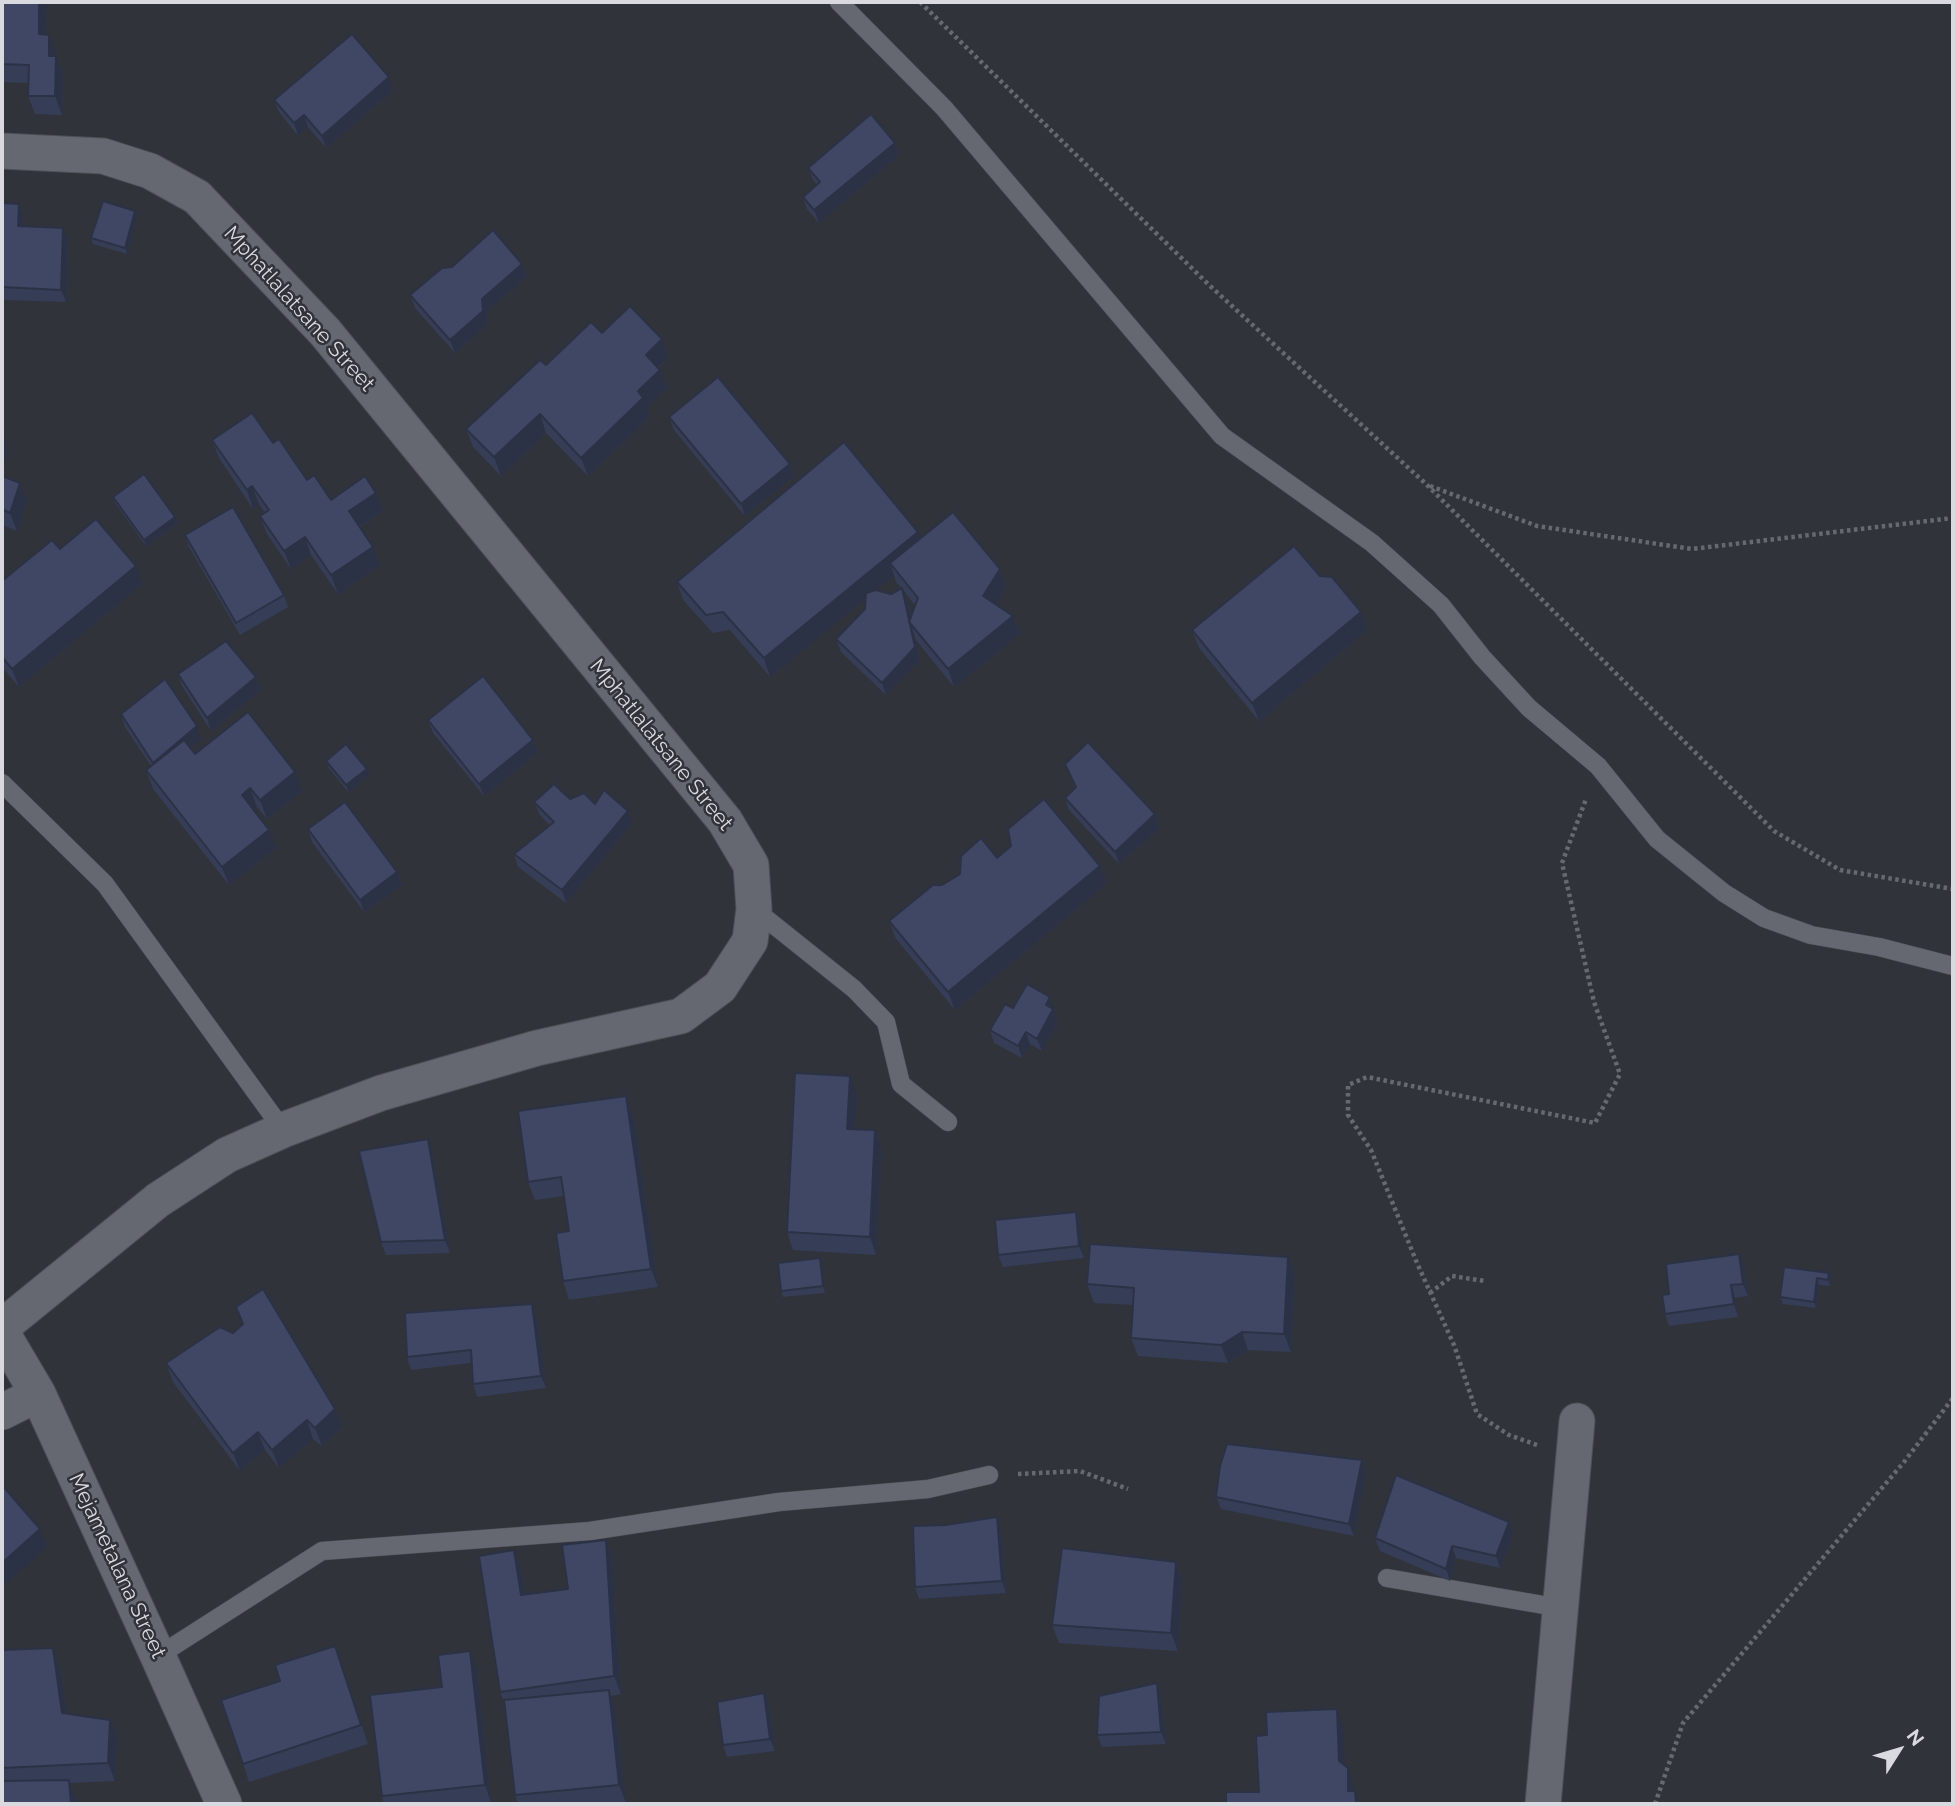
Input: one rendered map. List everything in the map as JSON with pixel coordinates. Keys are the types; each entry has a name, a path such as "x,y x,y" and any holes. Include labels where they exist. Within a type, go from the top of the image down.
{"street":[{"name":"Mphatlalatsane Street","path":"2,151 103,156 150,171 197,197 325,332 725,821 751,865 754,909 750,941 720,987 681,1016 537,1048 382,1093 283,1130 227,1155 158,1200 2,1327"},
{"name":"Mejametalana Street","path":"2,1334 38,1394 224,1804"},
{"path":"2,1412 38,1394"},
{"path":"1543,1804 1577,1421"}],"lane":[{"path":"839,2 944,108 1222,436 1372,543 1441,605 1482,657 1530,708 1598,766 1657,839 1724,892 1763,918 1811,935 1878,947 1953,966"},
{"path":"2,783 105,884 283,1130"},
{"path":"754,909 854,989 886,1022 901,1084 948,1122"},
{"path":"159,1656 322,1551 590,1531 779,1502 928,1489 989,1475"},
{"path":"1387,1578 1561,1608"}],"path":[{"path":"920,2 1208,284 1426,484 1774,831 1840,870 1953,890"},
{"path":"1426,484 1537,526 1692,549 1953,518"},
{"path":"1574,1459 1509,1435 1477,1414 1454,1345 1371,1150 1348,1115 1348,1085 1367,1076 1595,1123 1620,1074 1594,1002 1562,863 1598,766"},
{"path":"1430,1293 1452,1276 1485,1280"},
{"path":"1655,1804 1683,1723 1904,1462 1953,1398"},
{"path":"989,1475 1080,1471 1128,1489"}],"building":[{"path":"2,2 39,2 39,34 49,35 49,56 56,56 55,96 28,96 29,65 2,64"},
{"path":"352,34 389,77 322,136 304,115 294,123 274,100"},
{"path":"871,114 895,143 814,210 803,197 820,182 808,168"},
{"path":"103,201 135,211 125,248 91,238"},
{"path":"2,203 19,204 18,226 63,228 61,290 2,287"},
{"path":"493,230 522,264 482,299 483,311 450,340 410,295 442,268 452,267"},
{"path":"630,306 662,339 646,355 660,370 638,391 643,398 581,458 540,414 494,457 466,429 540,360 546,365 591,322 602,333"},
{"path":"718,377 790,464 741,504 669,417"},
{"path":"252,413 273,443 279,439 307,480 314,475 331,500 365,476 376,493 349,511 373,547 331,575 305,537 284,551 260,516 269,510 252,486 247,490 212,440"},
{"path":"844,442 918,532 764,658 723,612 706,615 677,582"},
{"path":"144,474 175,517 144,540 113,497"},
{"path":"2,476 20,483 10,513 2,509"},
{"path":"233,507 284,595 236,623 185,535"},
{"path":"953,512 1000,569 983,596 1013,616 948,669 909,622 918,598 890,563"},
{"path":"96,519 136,566 12,669 2,657 2,581 52,540 60,549"},
{"path":"1294,546 1320,576 1332,577 1361,612 1252,703 1192,630"},
{"path":"902,588 915,647 882,683 836,639 865,609 866,593 876,590 891,594"},
{"path":"226,641 256,677 207,718 178,674"},
{"path":"483,676 533,740 479,784 428,720"},
{"path":"165,679 197,726 153,763 121,714"},
{"path":"248,712 295,772 260,800 250,788 242,795 269,830 222,867 146,770 184,740 195,754"},
{"path":"1088,742 1155,814 1115,852 1065,798 1076,787 1065,764"},
{"path":"346,744 367,769 346,785 326,761"},
{"path":"554,784 570,799 584,793 595,804 604,790 628,811 562,890 514,854 554,822 534,802"},
{"path":"1044,799 1100,866 948,992 889,921 933,885 942,885 960,874 961,856 981,838 997,858 1011,846 1008,829"},
{"path":"345,802 397,872 360,900 308,829"},
{"path":"1027,984 1050,997 1046,1005 1053,1009 1037,1039 1026,1032 1018,1046 990,1030 1005,1004 1013,1008"},
{"path":"795,1073 850,1076 847,1129 875,1130 870,1237 787,1232"},
{"path":"626,1096 651,1269 563,1281 556,1233 569,1231 561,1177 528,1182 518,1111"},
{"path":"428,1139 445,1240 381,1242 359,1151"},
{"path":"1076,1212 1079,1246 998,1255 995,1220"},
{"path":"1090,1244 1288,1257 1284,1334 1242,1332 1221,1345 1131,1338 1134,1288 1087,1284"},
{"path":"1739,1254 1743,1284 1731,1285 1734,1304 1665,1314 1662,1295 1669,1294 1666,1264"},
{"path":"820,1258 823,1286 781,1291 778,1263"},
{"path":"1784,1267 1829,1273 1828,1280 1817,1278 1814,1302 1780,1297"},
{"path":"263,1289 335,1409 315,1428 307,1420 272,1450 258,1432 233,1453 166,1363 220,1327 233,1333 243,1324 236,1307"},
{"path":"532,1304 541,1376 473,1384 471,1350 407,1357 405,1313"},
{"path":"1227,1444 1362,1460 1349,1524 1216,1497 1220,1466"},
{"path":"1396,1475 1509,1522 1496,1556 1452,1546 1446,1569 1375,1538"},
{"path":"2,1485 40,1529 2,1563"},
{"path":"997,1517 1002,1581 915,1587 913,1526 946,1525"},
{"path":"606,1540 614,1676 500,1692 479,1556 514,1550 521,1595 568,1589 562,1545"},
{"path":"1062,1548 1176,1562 1171,1633 1052,1625"},
{"path":"335,1646 361,1725 243,1764 221,1700 280,1681 275,1665"},
{"path":"53,1648 62,1713 110,1720 108,1763 2,1768 2,1650"},
{"path":"470,1651 485,1785 382,1796 370,1695 442,1687 438,1655"},
{"path":"1157,1683 1161,1732 1097,1735 1099,1696"},
{"path":"609,1690 619,1785 515,1795 504,1700"},
{"path":"764,1693 770,1739 723,1745 717,1702"},
{"path":"1337,1709 1339,1761 1348,1768 1348,1791 1355,1791 1356,1804 1226,1804 1226,1792 1259,1792 1256,1736 1267,1735 1266,1712"},
{"path":"69,1780 71,1804 2,1804 2,1781"}]}
